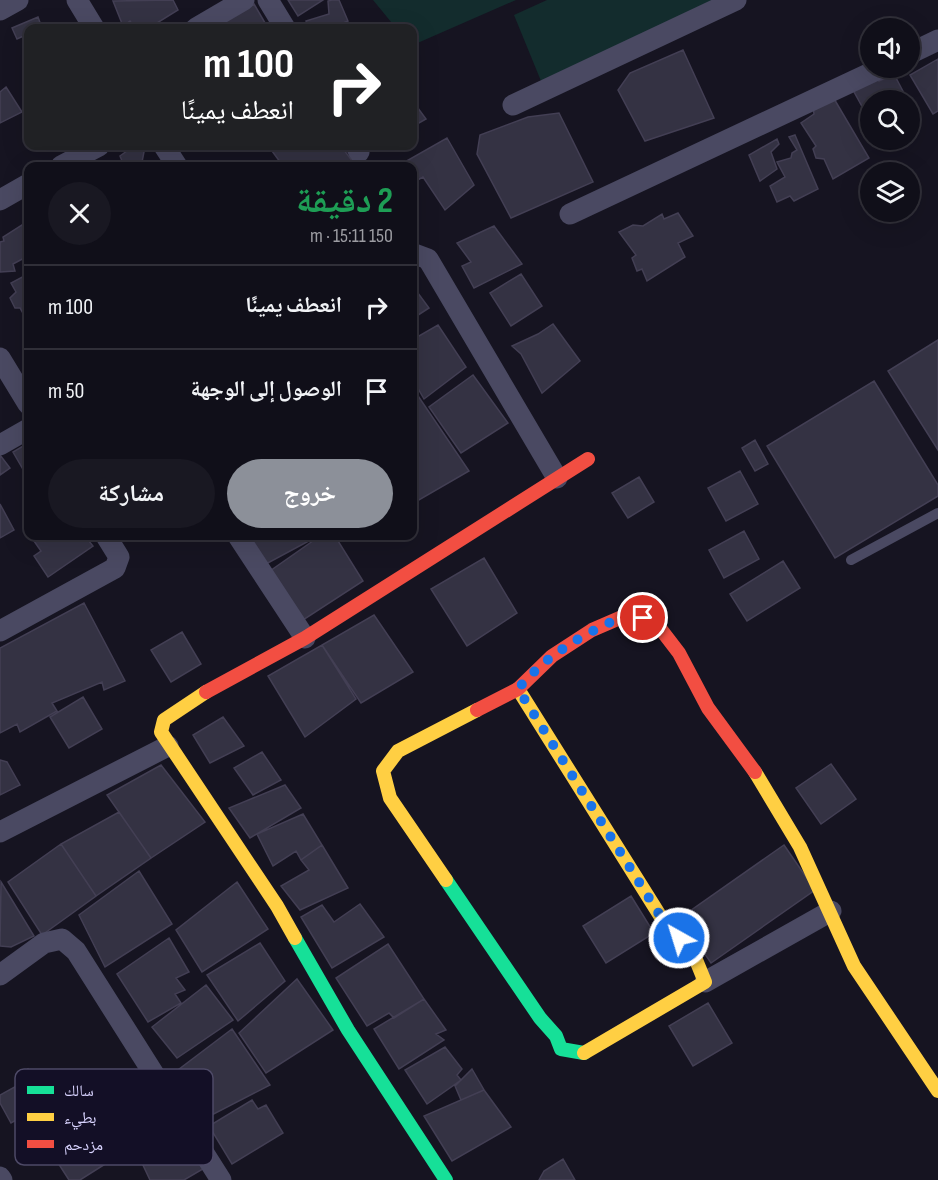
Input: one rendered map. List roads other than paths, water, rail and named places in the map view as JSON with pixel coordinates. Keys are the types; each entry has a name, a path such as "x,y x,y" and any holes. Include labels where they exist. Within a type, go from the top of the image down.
{"street":[{"path":"0,10 18,0"},
{"path":"77,0 92,24"},
{"path":"203,24 244,0"},
{"path":"268,0 283,24"},
{"path":"513,105 736,0"},
{"path":"920,49 938,40"},
{"path":"570,214 860,78"},
{"path":"69,162 91,150"},
{"path":"0,200 24,186"},
{"path":"417,255 428,259 557,478"},
{"path":"0,357 24,397"},
{"path":"0,445 24,431"},
{"path":"439,1178 348,1030 277,906 168,746 161,732 164,720 189,702 305,638 588,459"},
{"path":"0,631 115,568 119,557 108,540"},
{"path":"241,540 305,638"},
{"path":"831,911 582,1054 561,1049 556,1036 540,1018 390,798 383,771 398,751 518,689 552,656 592,630 629,614 656,622 679,653 708,708 767,789 800,847 831,911 854,966 938,1091"},
{"path":"518,689 664,922 694,955 705,982"},
{"path":"0,832 168,746"},
{"path":"0,975 44,943 62,939 76,951 151,1069"},
{"path":"212,1165 221,1180"}],"lane":[{"path":"851,560 938,513"}]}
